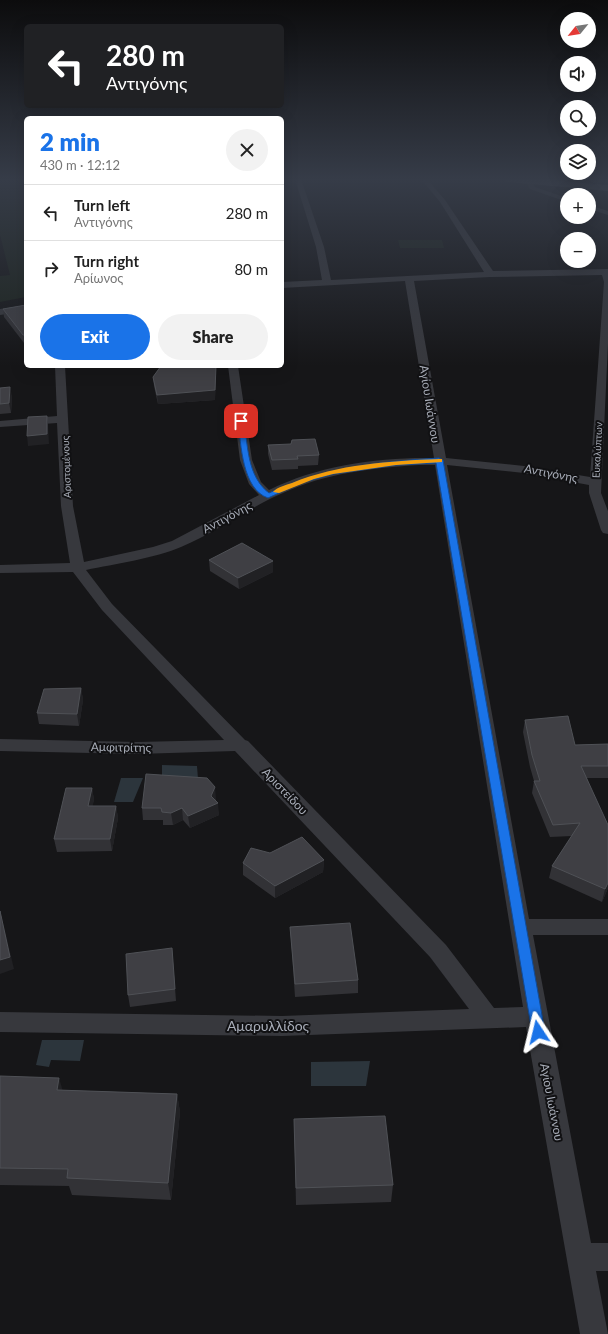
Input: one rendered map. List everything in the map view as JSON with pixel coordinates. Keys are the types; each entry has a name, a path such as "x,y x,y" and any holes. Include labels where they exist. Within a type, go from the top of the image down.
{"street":[{"path":"318,241 327,282"},
{"path":"469,241 490,274"},
{"path":"284,285 490,274 606,272"},
{"name":"Ευκαλύπτων","path":"606,272 608,282 595,482 596,499 608,530"},
{"name":"Αγίου Ιωάννου","path":"409,278 439,460 536,1017 594,1334"},
{"path":"0,312 24,308"},
{"name":"Αριστομένους","path":"60,368 64,419 67,506 78,567"},
{"path":"233,368 246,460 255,484 268,496"},
{"path":"0,424 64,419"},
{"name":"Αντιγόνης","path":"0,569 78,567 168,547 268,496 299,482 333,472 390,464 439,460 509,465 595,482"},
{"name":"Αριστείδου","path":"78,567 83,576 107,607 242,745 438,951 489,1019"},
{"name":"Αμφιτρίτης","path":"0,745 137,748 242,745"},
{"path":"521,927 608,927"},
{"name":"Αμαρυλλίδος","path":"0,1022 282,1026 536,1017"},
{"path":"581,1257 608,1257"}],"shaded area":[{"path":"2,241 24,241 24,297 0,302 0,276 10,275"},
{"path":"398,241 442,241 444,248 400,248"},
{"path":"162,765 197,766 198,779 162,778"},
{"path":"121,778 143,778 133,802 114,802"},
{"path":"42,1040 84,1040 80,1061 51,1060 49,1067 36,1065"},
{"path":"370,1061 366,1086 311,1086 311,1062"}],"building":[{"path":"24,305 24,335 23,335 3,309"},
{"path":"160,368 216,368 215,390 157,395 153,377"},
{"path":"10,387 9,403 0,404 0,388"},
{"path":"47,416 47,434 27,436 28,417"},
{"path":"315,439 319,455 297,456 298,459 272,460 268,445 291,444 292,440"},
{"path":"242,543 273,561 238,578 209,560"},
{"path":"81,688 77,714 37,713 44,689"},
{"path":"568,716 575,745 608,744 608,766 581,766 608,825 608,883 605,889 552,866 580,823 553,825 534,781 540,781 532,755 525,720"},
{"path":"146,774 207,778 215,787 211,796 218,803 188,816 182,808 171,813 162,812 161,808 142,808"},
{"path":"66,788 92,788 88,806 116,806 110,839 54,839"},
{"path":"302,837 324,860 275,886 243,863 251,848 270,853"},
{"path":"0,911 10,957 0,960"},
{"path":"350,923 358,980 295,984 290,927"},
{"path":"172,948 175,989 128,995 126,954"},
{"path":"0,1076 59,1078 57,1090 177,1094 168,1183 67,1178 68,1169 0,1168"},
{"path":"385,1116 393,1185 296,1188 294,1119"}],"slow traffic":[{"path":"276,492 311,477 333,472 396,463 439,461"}],"route":[{"path":"241,421 246,460 251,476 258,488 268,496 311,477 323,474 361,467 439,460 538,1032"}]}
